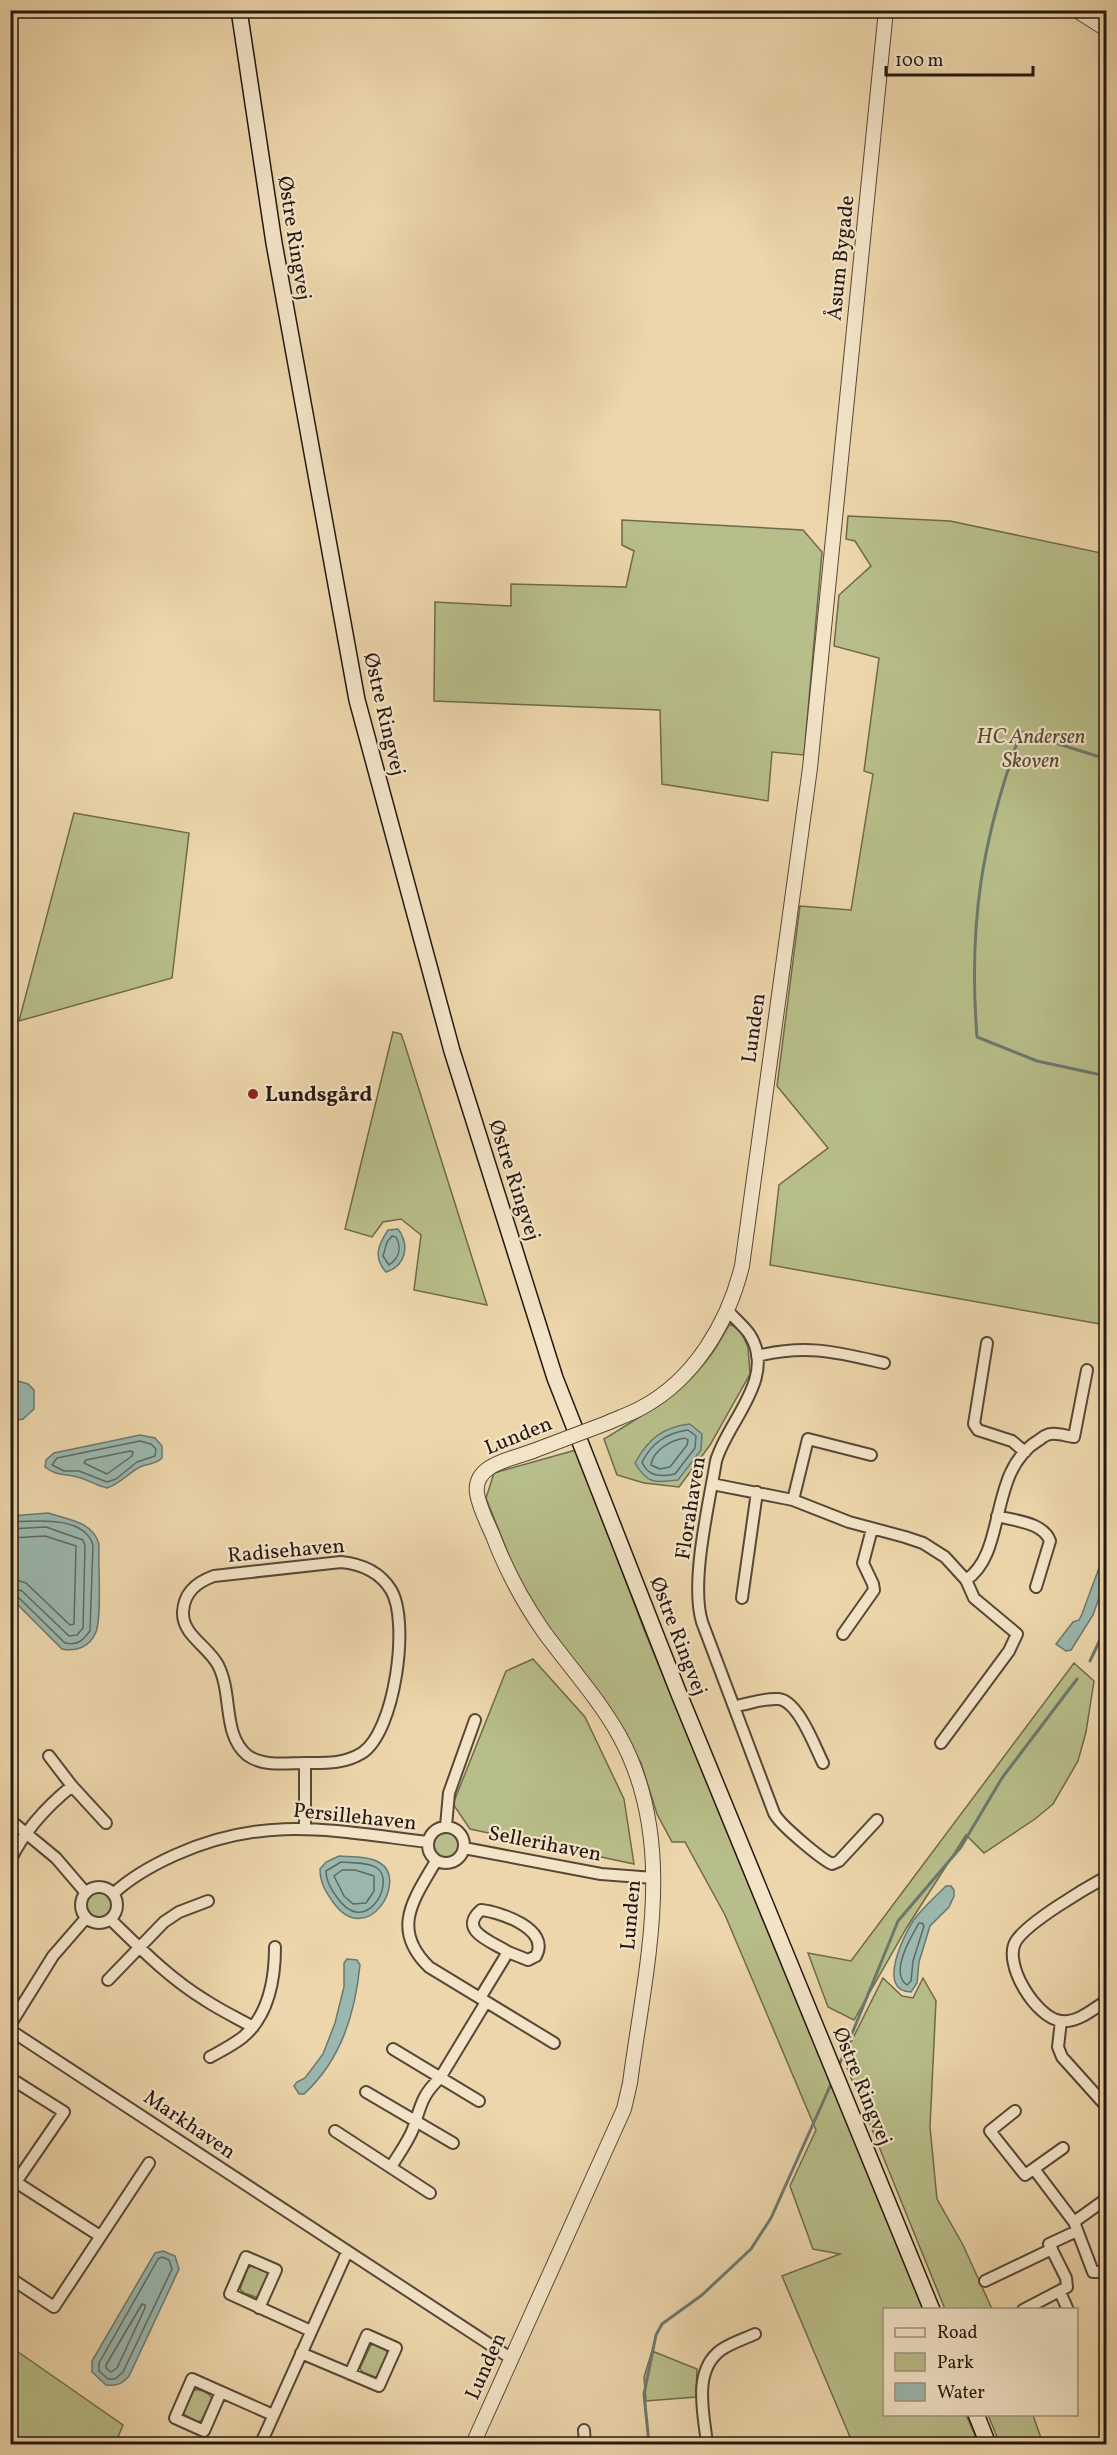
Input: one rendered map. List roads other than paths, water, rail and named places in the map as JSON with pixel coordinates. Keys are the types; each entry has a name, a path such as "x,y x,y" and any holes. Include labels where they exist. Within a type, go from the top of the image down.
{"main road":[{"name":"Østre Ringvej","path":"239,10 274,243 357,700 452,1051 555,1378 679,1694 932,2308"},
{"path":"976,2416 988,2445"}],"street":[{"name":"Åsum Bygade","path":"837,509 885,10"},
{"path":"1076,10 1107,29"},
{"name":"Lunden","path":"473,2445 624,2109 630,2083 647,1962 654,1878 649,1822 629,1756 606,1715 525,1602 497,1548 477,1493 477,1483 481,1473 490,1467 642,1408 684,1375 708,1345 728,1311 742,1266 771,1057 810,768 837,509"},
{"path":"728,1311 751,1336 757,1356 798,1349 831,1350 884,1363"},
{"path":"987,1344 974,1424 978,1430 1012,1441 1025,1452"},
{"name":"Florahaven","path":"757,1356 758,1375 750,1395 720,1444 699,1572 698,1609 777,1820 825,1861 832,1864 839,1861 877,1820"},
{"path":"966,1580 984,1560 1011,1472 1025,1452 1032,1444 1048,1434 1074,1437 1087,1370"},
{"path":"793,1500 808,1440 871,1455"},
{"path":"712,1484 793,1500 849,1522 923,1544 945,1557 966,1580 974,1598 1017,1634 1009,1651 941,1743"},
{"path":"742,1598 757,1492"},
{"path":"997,1516 1039,1528 1047,1533 1050,1541 1036,1587"},
{"path":"843,1634 874,1590 863,1563 873,1529"},
{"name":"Radisehaven","path":"341,1562 353,1563 376,1573 392,1590 400,1618 397,1666 392,1699 379,1736 364,1752 343,1762 305,1763 267,1763 254,1760 236,1742 229,1722 225,1684 217,1664 191,1634 184,1617 187,1596 197,1583 214,1576 341,1562"},
{"path":"735,1706 780,1699 790,1703 803,1722 823,1763"},
{"path":"446,1827 449,1793 475,1720"},
{"path":"49,1756 72,1786 106,1823"},
{"path":"305,1763 305,1828"},
{"path":"10,1861 27,1832 50,1804 72,1786"},
{"path":"10,1820 56,1858 86,1893"},
{"path":"446,1827 460,1833 465,1842 460,1857 452,1863 436,1861 430,1853 428,1842 432,1833 446,1827"},
{"name":"Persillehaven","path":"113,1894 124,1884 158,1863 196,1846 236,1834 279,1828 305,1828 428,1842"},
{"name":"Sellerihaven","path":"464,1848 601,1874 654,1878"},
{"path":"436,1861 412,1903 409,1916 416,1954 429,1967 554,2043"},
{"path":"1107,1878 1084,1889 1027,1929 1016,1941 1011,1954 1013,1968 1036,2006 1046,2015 1061,2021 1077,2019 1107,2001"},
{"path":"102,1887 113,1894 117,1907 110,1919 98,1923 86,1918 81,1908 86,1893 93,1888 102,1887"},
{"path":"108,1980 164,1922 179,1912 208,1901"},
{"path":"481,1910 514,1920 530,1930 539,1940 538,1951 532,1959 520,1958 508,1952 476,1934 472,1925 473,1920 481,1910"},
{"path":"10,2025 53,1956 86,1918"},
{"path":"110,1919 139,1948 203,1999 253,2027"},
{"path":"210,2056 241,2039 253,2027 267,2002 273,1980 275,1947"},
{"path":"391,2167 413,2129 419,2106 430,2087 440,2078 508,1952"},
{"path":"1061,2021 1058,2047 1062,2057 1107,2106"},
{"name":"Markhaven","path":"10,2030 512,2359"},
{"path":"393,2049 479,2101"},
{"path":"10,2078 63,2112 14,2180 100,2236"},
{"path":"366,2092 453,2143"},
{"path":"1014,2129 1011,2115 990,2131 1025,2175 1063,2148"},
{"path":"335,2131 430,2193"},
{"path":"10,2278 54,2307 149,2163"},
{"path":"1034,2169 1075,2226 1093,2272 1107,2272"},
{"path":"1027,2308 1066,2287 1066,2278 1049,2244 1107,2199"},
{"path":"985,2281 1052,2249"},
{"path":"269,2445 261,2441 347,2252"},
{"path":"260,2308 276,2270 246,2257 230,2294 260,2308 311,2331"},
{"path":"1060,2292 1067,2308"},
{"path":"707,2445 703,2392 706,2369 719,2351 756,2334"},
{"path":"301,2353 350,2374 380,2386 396,2348 367,2336 350,2374"},
{"path":"221,2392 204,2431 175,2418 192,2379 273,2415"},
{"path":"584,2430 585,2445"}],"water":[{"path":"398,1229 404,1242 404,1254 398,1265 386,1272 379,1262 378,1251 388,1230"},
{"path":"18,1381 28,1384 34,1390 34,1409 23,1419 11,1421 11,1383"},
{"path":"690,1424 702,1434 701,1450 678,1480 663,1482 652,1480 639,1470 635,1463 651,1441 664,1431"},
{"path":"140,1435 155,1438 162,1446 162,1458 157,1462 140,1467 107,1488 81,1478 54,1472 45,1467 46,1460 54,1453"},
{"path":"48,1513 79,1522 91,1530 99,1544 99,1602 96,1632 86,1645 72,1650 62,1649 11,1598 11,1516"},
{"path":"1106,1549 1106,1578 1093,1615 1071,1650 1066,1651 1056,1644 1073,1622 1079,1620"},
{"path":"339,1856 371,1859 380,1863 388,1872 390,1883 387,1895 380,1907 370,1915 359,1919 346,1915 325,1890 320,1869 326,1862"},
{"path":"946,1886 951,1886 954,1896 949,1907 930,1926 919,1962 917,1983 911,1992 901,1989 895,1982 894,1973 899,1949 917,1916"},
{"path":"347,1959 357,1960 360,1965 354,2001 344,2035 337,2051 317,2081 304,2094 299,2094 294,2086 305,2078 323,2054 335,2023 344,1987 344,1963"},
{"path":"163,2251 175,2256 179,2269 129,2376 119,2384 106,2385 92,2372 92,2361 155,2253"}],"waterway":[{"path":"1106,759 1021,732 996,809 988,845 981,882 975,956 977,1037 1037,1061 1106,1076"},
{"path":"1090,1661 1106,1627"},
{"path":"840,2063 898,1921 961,1847 1002,1778 1077,1679"},
{"path":"649,2444 644,2394 656,2335 662,2324 702,2295 751,2249 771,2218 831,2084"}],"place":[{"name":"Lundsgård","path":"253,1094"}],"park label":[{"name":"HC Andersen Skoven","path":"1031,748"}]}
